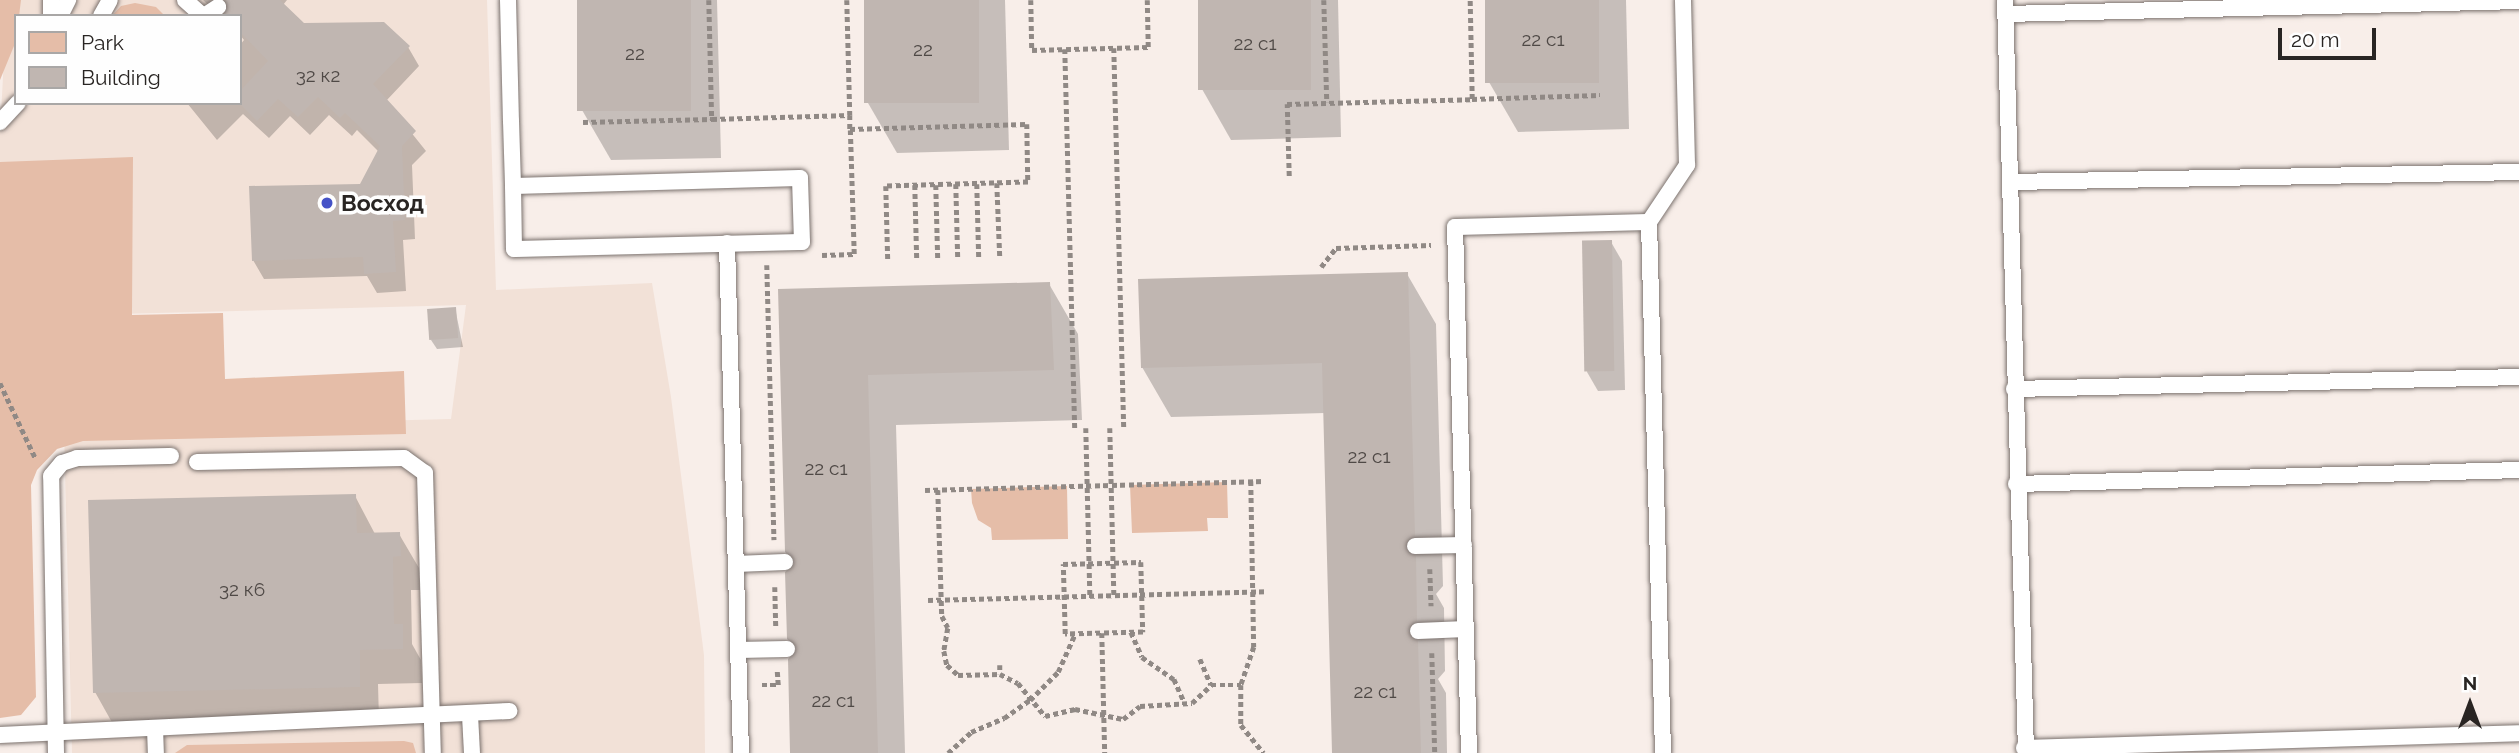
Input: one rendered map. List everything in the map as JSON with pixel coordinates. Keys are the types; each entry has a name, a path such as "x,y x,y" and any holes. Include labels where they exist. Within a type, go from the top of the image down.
{"lane":[{"path":"185,0 208,13"},
{"path":"508,0 514,249 802,242 800,178 513,186"},
{"path":"1663,753 1649,222 1687,165 1683,0"},
{"path":"2519,1 2005,7 2012,182 2016,484 2025,750 2519,733"},
{"path":"0,122 16,105"},
{"path":"2012,182 2519,172"},
{"path":"1469,753 1455,227 1649,222"},
{"path":"727,243 741,753"},
{"path":"2014,389 2519,377"},
{"path":"56,753 51,476 62,463 77,458 171,456"},
{"path":"197,462 404,458 425,473 433,753"},
{"path":"2016,484 2519,470"},
{"path":"1415,546 1464,545"},
{"path":"736,564 780,563"},
{"path":"1418,631 1466,629"},
{"path":"738,650 782,649"},
{"path":"0,735 470,715 509,711"},
{"path":"470,715 472,753"},
{"path":"155,728 156,753"}],"path":[{"path":"709,0 712,119"},
{"path":"816,255 854,254 847,0"},
{"path":"1031,0 1032,50 1148,47 1147,0"},
{"path":"1324,0 1327,103"},
{"path":"1470,0 1472,99"},
{"path":"1114,48 1124,427"},
{"path":"1065,49 1075,428"},
{"path":"1289,176 1287,104 1600,95"},
{"path":"583,122 850,115"},
{"path":"850,130 1027,124 1028,182 886,186 888,260"},
{"path":"997,183 1000,259"},
{"path":"956,184 958,259"},
{"path":"977,184 979,259"},
{"path":"915,185 917,259"},
{"path":"936,185 937,259"},
{"path":"1321,267 1336,248"},
{"path":"754,685 778,685 782,649 766,256"},
{"path":"0,383 38,462 51,476"},
{"path":"1086,428 1090,596"},
{"path":"1110,428 1114,595"},
{"path":"1251,481 1254,647 1241,685 1241,725 1264,753"},
{"path":"925,490 1265,481"},
{"path":"938,490 942,600 947,628 944,651 947,665 958,675 1000,674 1018,683 1045,716 1074,709 1123,719 1140,706 1185,705 1211,685 1241,685"},
{"path":"1141,562 1143,632 1065,634 1063,564 1090,563 1141,562"},
{"path":"928,600 1267,591"},
{"path":"1131,632 1142,657 1174,679 1185,705"},
{"path":"1102,633 1105,753"},
{"path":"948,753 971,732 1004,719 1030,700 1058,672 1075,634"},
{"path":"1200,659 1202,672 1211,685"},
{"path":"1000,665 1000,674"}],"shaded area":[{"path":"7,0 487,0 496,290 652,283 671,397 704,655 705,753 72,753 64,429 451,419 466,305 0,317 0,134"}],"green space":[{"path":"0,0 21,0 19,14 14,14 14,46 0,80"},
{"path":"135,3 156,7 163,14 114,14 121,6"},
{"path":"133,157 132,315 223,313 225,379 404,371 406,434 83,441 57,449 37,470 31,485 36,697 21,715 0,718 0,162"},
{"path":"1227,482 1228,518 1207,518 1208,531 1132,533 1130,485"},
{"path":"1067,486 1068,539 992,540 991,528 978,520 972,503 971,489"},
{"path":"413,743 416,753 175,753 187,745"}],"building":[{"path":"226,0 280,0 304,23 384,22 410,46 373,84 416,131 402,146 405,220 393,221 396,272 364,274 363,257 252,261 249,186 360,184 380,146 345,113 340,118 318,97 298,117 278,99 257,121 241,105 242,89 268,61 242,34 242,14 225,14"},
{"path":"577,0 691,0 691,111 577,111"},
{"path":"864,0 979,0 979,103 864,103"},
{"path":"1198,0 1311,0 1311,90 1198,90"},
{"path":"1485,0 1599,0 1599,83 1485,83"},
{"path":"1612,240 1614,371 1584,372 1582,241"},
{"path":"1408,272 1415,536 1405,547 1416,556 1417,621 1408,631 1418,641 1421,753 1332,753 1322,363 1141,368 1138,279"},
{"path":"1050,282 1054,370 868,375 878,753 790,753 788,659 797,648 787,639 785,572 795,562 785,552 778,289"},
{"path":"456,307 458,338 429,340 427,309"},
{"path":"356,494 357,533 400,532 401,556 393,557 394,624 403,624 403,649 360,650 360,687 93,693 88,500"}],"place":[{"name":"Восход","path":"327,203"}]}
